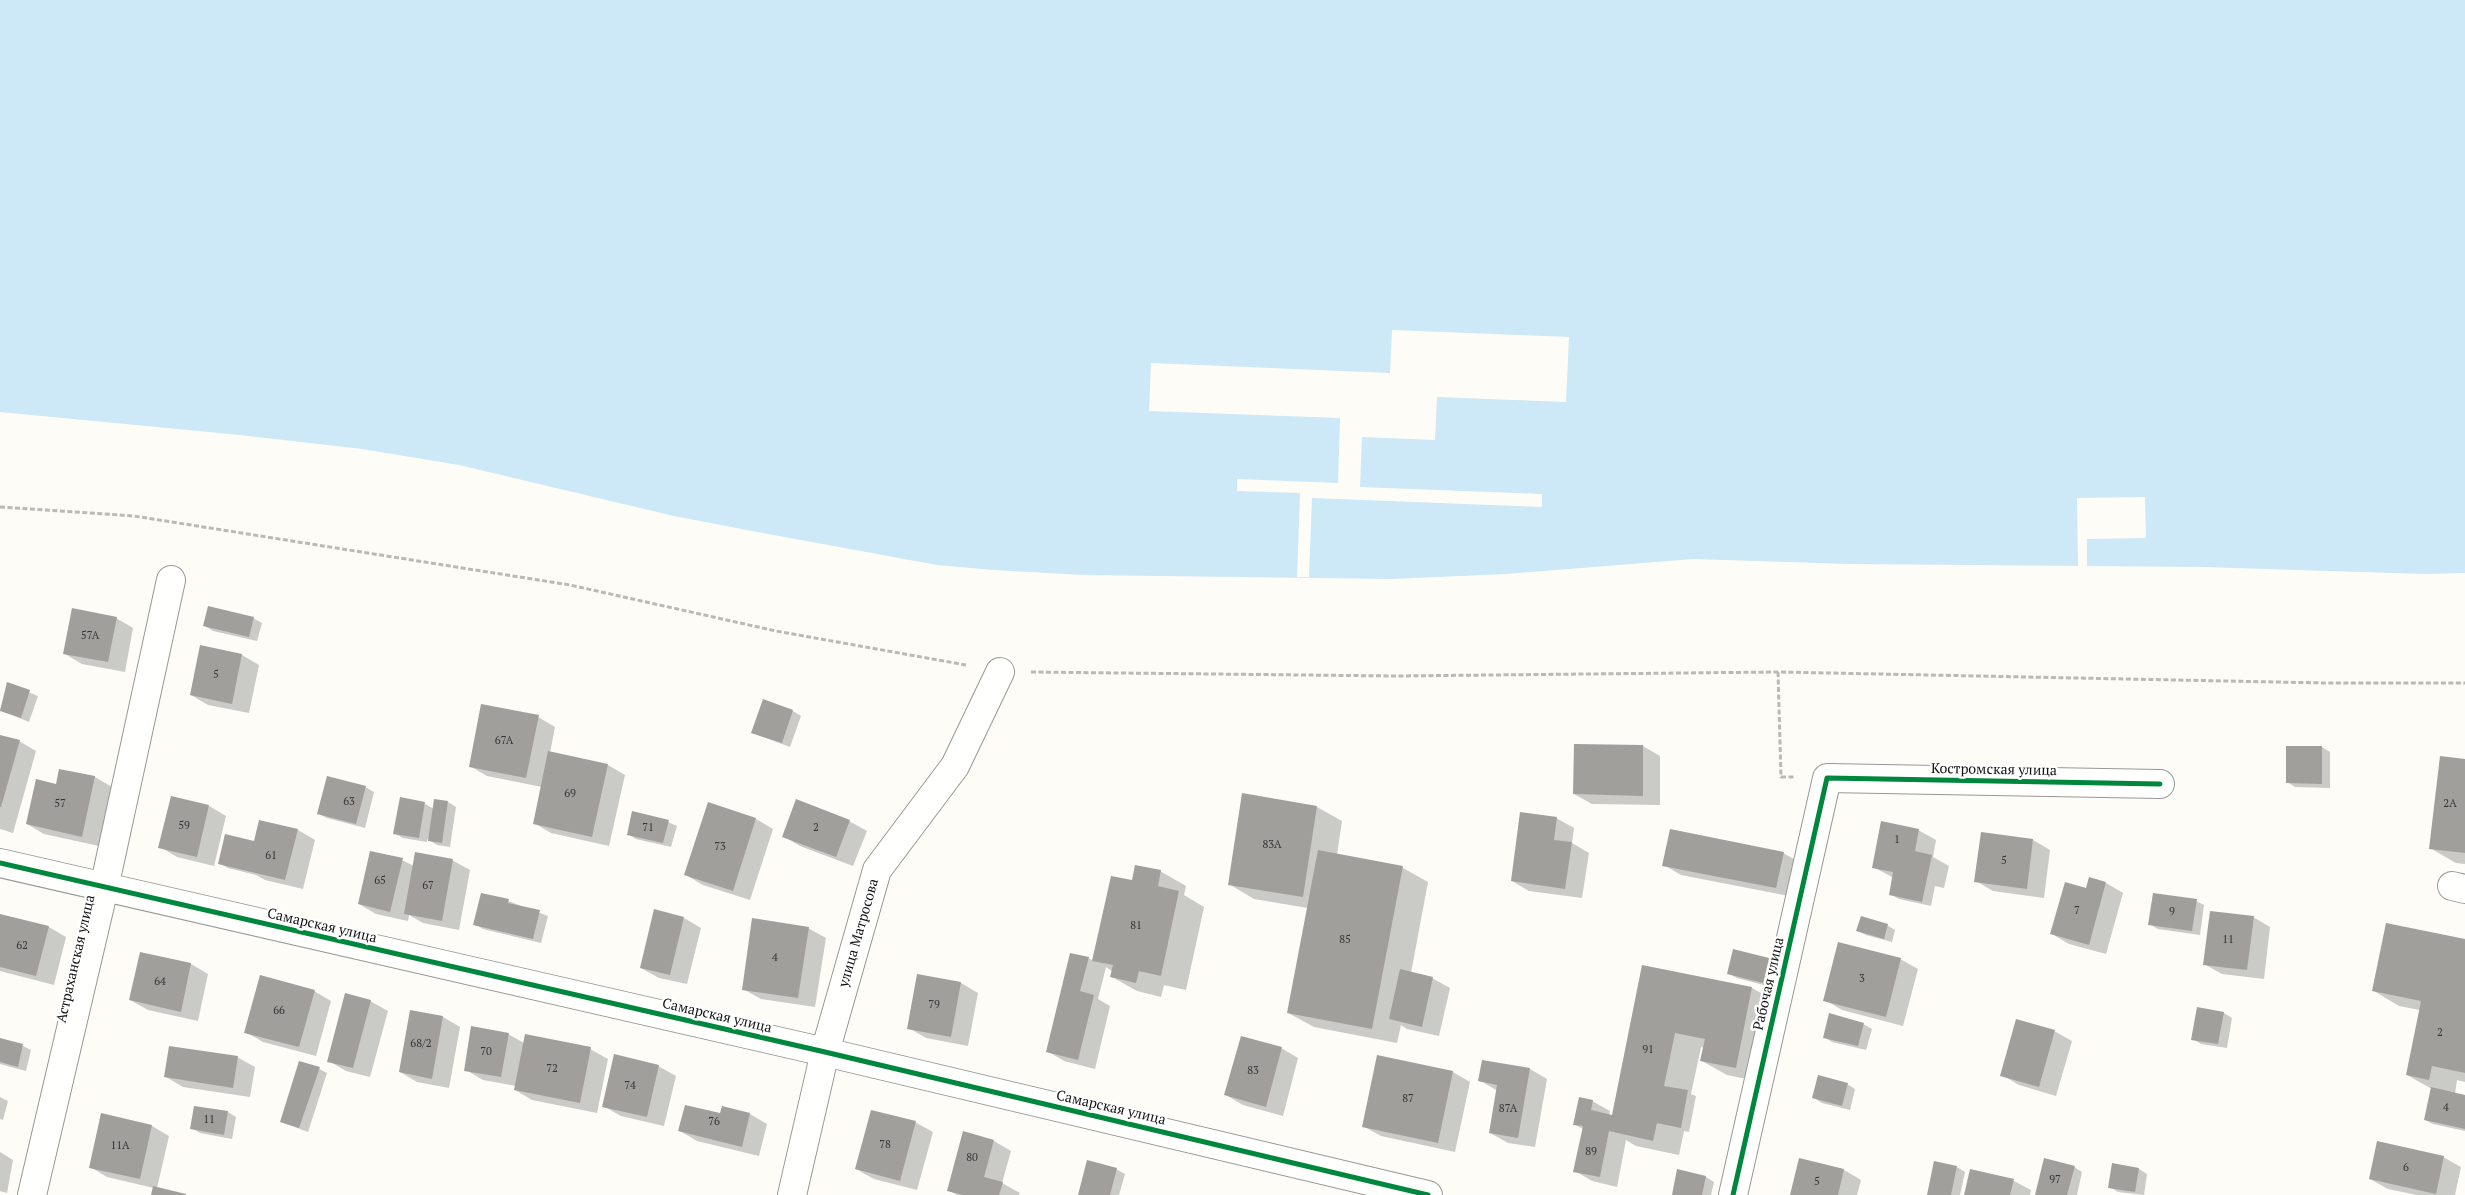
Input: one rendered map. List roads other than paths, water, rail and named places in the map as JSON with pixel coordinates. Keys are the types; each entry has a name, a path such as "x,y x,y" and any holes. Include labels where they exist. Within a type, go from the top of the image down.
{"street":[{"name":"Астраханская улица","path":"32,1195 104,888 171,580"},
{"name":"улица Матросова","path":"792,1195 825,1052 877,870 955,766 1000,672"},
{"name":"Костромская улица","path":"1827,778 2160,784"},
{"name":"Рабочая улица","path":"1733,1195 1827,778"},
{"name":"Самарская улица","path":"0,864 825,1052 1428,1195"}],"water":[{"path":"0,0 2465,0 2465,573 2425,574 2202,567 1850,564 1693,559 1506,574 1391,579 1083,575 994,570 937,565 752,531 674,516 459,465 362,449 240,435 0,412"}]}
